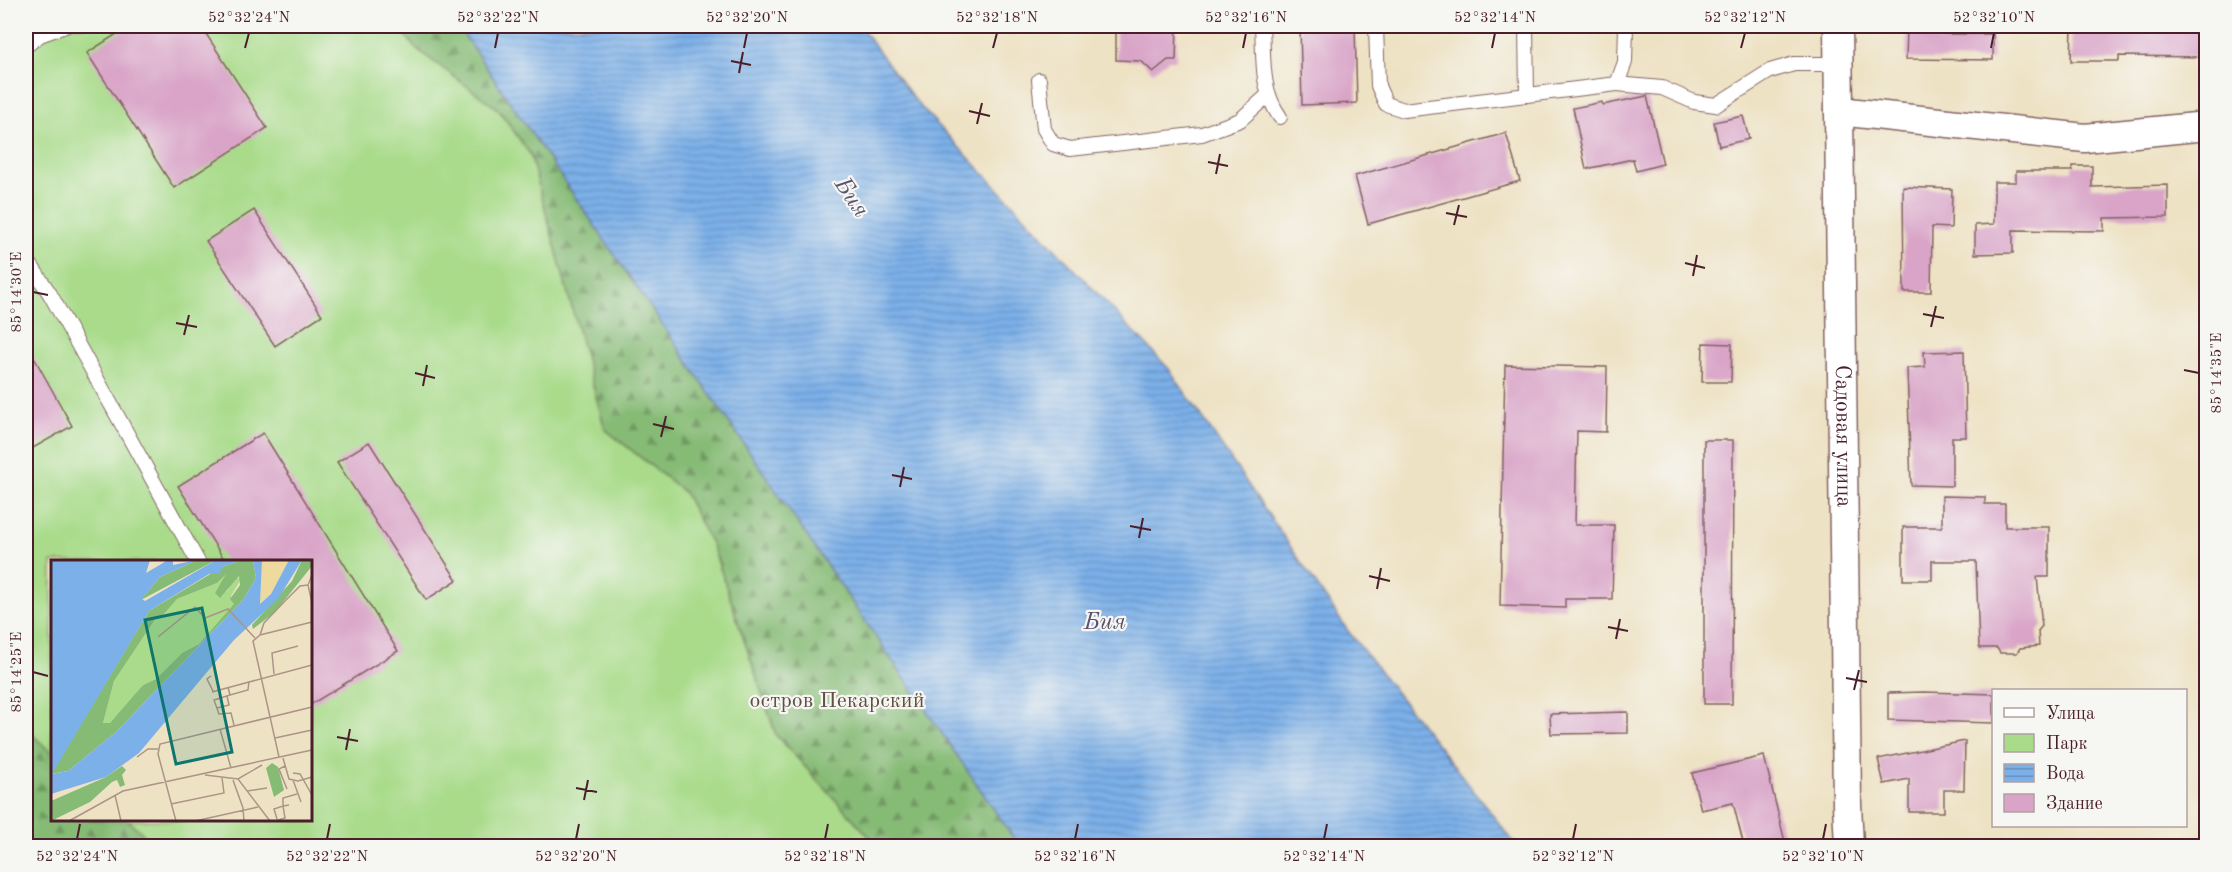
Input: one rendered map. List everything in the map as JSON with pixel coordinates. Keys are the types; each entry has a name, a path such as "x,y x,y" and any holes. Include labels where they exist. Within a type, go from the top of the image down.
{"street":[{"name":"Садовая улица","path":"1838,26 1846,804 1850,846"},
{"path":"1839,111 2085,138 2206,126"}],"lane":[{"path":"26,46 40,35 65,26"},
{"path":"1262,26 1264,84 1280,117"},
{"path":"1376,26 1378,86 1386,104 1404,111 1617,84 1662,88 1684,99 1706,105 1716,105 1770,70 1794,64 1838,64"},
{"path":"1526,26 1527,95"},
{"path":"1617,84 1625,62 1626,26"},
{"path":"1039,80 1044,129 1053,144 1070,149 1202,134 1240,120 1268,96"},
{"path":"26,258 50,294 197,560"}],"green space":[{"path":"26,26 397,26 417,49 499,110 530,154 605,429 684,492 713,547 776,735 878,846 156,846 129,821 312,821 312,560 51,560 51,752 26,729"},
{"name":"остров Пекарский","path":"397,26 458,26 1019,846 878,846 776,735 713,547 684,492 605,429 530,154 499,110 417,49"},
{"path":"26,729 51,752 51,821 129,821 156,846 26,846"}],"water":[{"name":"Бия","path":"458,26 860,26 918,104 1169,369 1348,631 1517,846 1019,846"}],"building":[{"path":"129,26 201,26 267,128 174,188 87,53"},
{"path":"1116,26 1177,26 1176,60 1168,60 1153,72 1141,61 1116,60"},
{"path":"1300,26 1355,26 1357,103 1302,105"},
{"path":"1907,26 1945,26 1945,34 1993,34 1993,60 1906,59"},
{"path":"2072,26 2206,26 2206,57 2119,56 2119,61 2071,61"},
{"path":"1647,96 1663,164 1636,171 1633,159 1586,169 1573,108 1602,102 1603,105"},
{"path":"1743,116 1749,139 1719,146 1714,122"},
{"path":"1506,133 1520,181 1368,224 1355,176"},
{"path":"2072,166 2092,166 2092,187 2168,185 2168,217 2104,218 2104,231 2013,230 2013,253 1975,254 1975,225 1994,224 1994,182 2016,182 2016,171 2072,171"},
{"path":"1903,187 1952,189 1951,228 1932,227 1931,292 1904,292"},
{"path":"254,210 322,315 275,346 206,241"},
{"path":"26,343 72,426 26,452"},
{"path":"1703,343 1732,344 1731,382 1702,382"},
{"path":"1964,351 1966,437 1952,437 1952,486 1911,485 1907,368 1925,367 1924,352"},
{"path":"1505,365 1607,367 1606,432 1577,431 1575,525 1614,525 1612,599 1565,599 1565,608 1500,606"},
{"path":"263,433 398,651 312,704 312,560 224,560 178,486"},
{"path":"1704,440 1733,440 1732,704 1704,704"},
{"path":"369,442 457,580 426,600 337,462"},
{"path":"1942,496 1985,497 1985,504 2005,504 2005,527 2049,527 2049,577 2037,577 2042,626 2038,631 2039,646 2020,648 2017,653 2000,653 1997,648 1979,648 1976,561 1932,561 1932,580 1903,580 1903,527 1942,527"},
{"path":"1888,693 1992,694 1992,723 1888,720"},
{"path":"1628,712 1628,733 1551,734 1550,714"},
{"path":"1965,741 1964,790 1944,790 1944,812 1909,812 1909,779 1884,784 1878,759"},
{"path":"1764,756 1786,846 1744,846 1733,803 1701,810 1692,773"}]}
